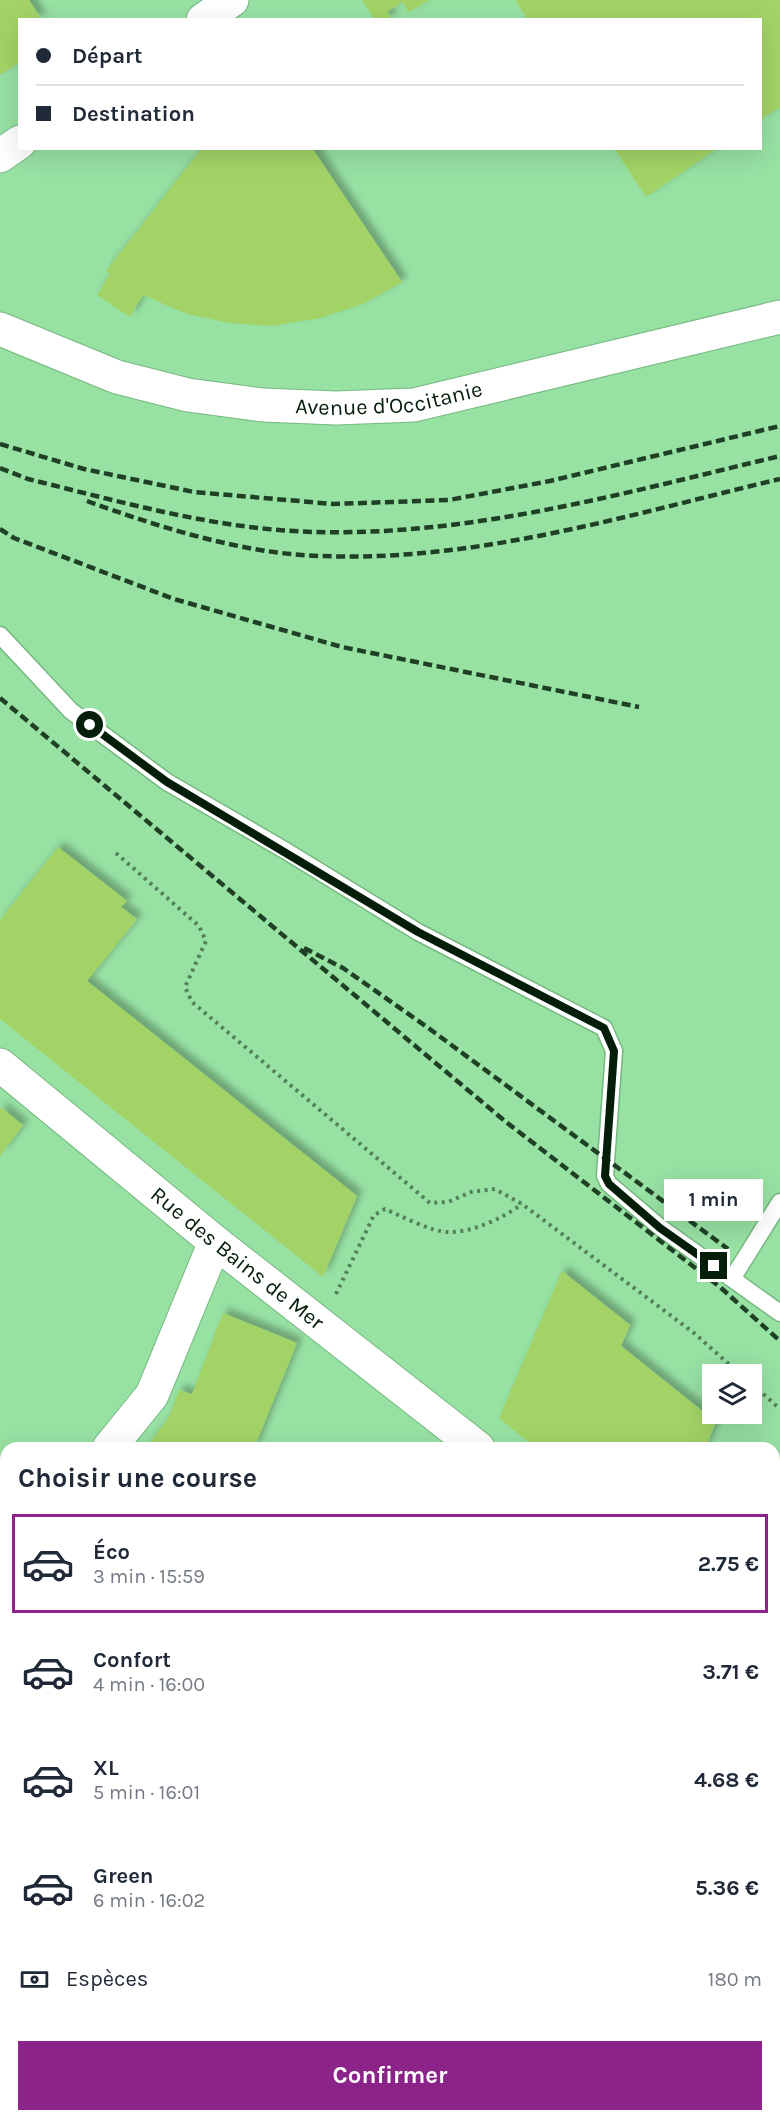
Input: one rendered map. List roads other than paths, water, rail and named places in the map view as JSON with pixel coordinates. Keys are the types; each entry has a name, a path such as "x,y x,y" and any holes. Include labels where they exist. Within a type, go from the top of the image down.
{"street":[{"path":"206,18 232,0"},
{"path":"0,156 18,143"},
{"name":"Avenue d'Occitanie","path":"0,329 117,376 188,395 263,405 336,408 414,405 780,317"},
{"name":"Rue des Bains de Mer","path":"0,1065 214,1242 470,1442"},
{"path":"114,1442 152,1395 214,1242"}],"lane":[{"path":"0,635 71,711 167,782 418,932 604,1028 614,1051 605,1176 609,1184 660,1228 780,1313"},
{"path":"732,1279 780,1203"}],"railway":[{"path":"0,444 84,469 194,492 333,504 449,500 550,481 780,426"},
{"path":"0,468 28,479 170,513 243,526 316,532 434,527 492,519 608,497 780,456"},
{"path":"87,501 165,527 248,548 302,555 363,556 423,553 483,546 543,535 780,479"},
{"path":"0,529 14,538 174,599 342,647 639,707"},
{"path":"0,698 506,1122 720,1287 780,1341"},
{"path":"304,948 343,968 427,1027 728,1249"}]}
